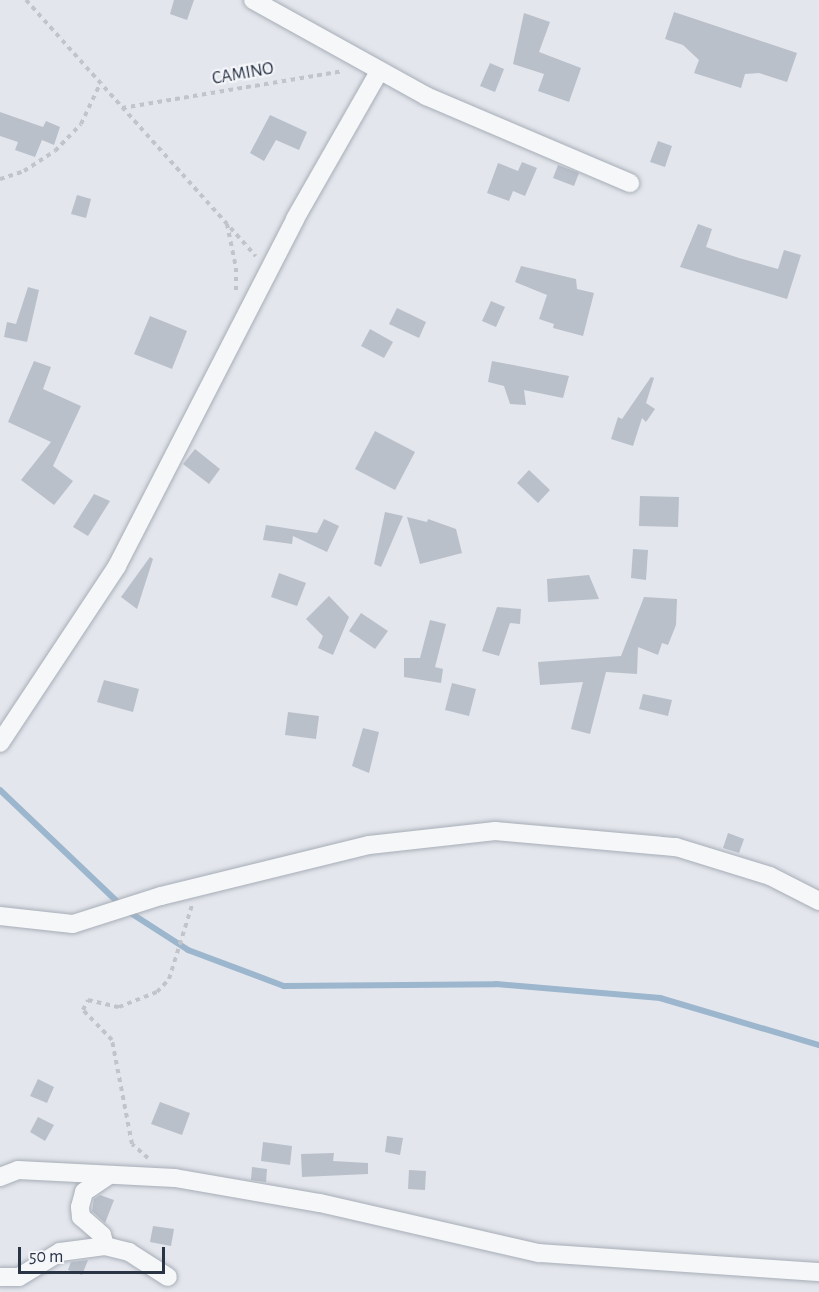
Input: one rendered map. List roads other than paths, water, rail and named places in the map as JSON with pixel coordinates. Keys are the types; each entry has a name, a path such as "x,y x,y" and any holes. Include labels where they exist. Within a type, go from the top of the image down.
{"street":[{"path":"253,0 374,69 539,146 630,183"},
{"path":"0,743 117,566 268,270 374,69"},
{"path":"0,916 73,924 198,887 369,845 495,831 676,848 770,876 819,901"},
{"path":"0,1177 18,1170 175,1178 320,1203 539,1253 819,1272"},
{"path":"105,1246 102,1235 81,1217 80,1206 84,1192 109,1175"},
{"path":"0,1277 19,1277 60,1252 105,1246 129,1252 168,1277"}],"waterway":[{"path":"0,790 126,910 188,950 284,986 496,984 660,998 819,1045"}]}
